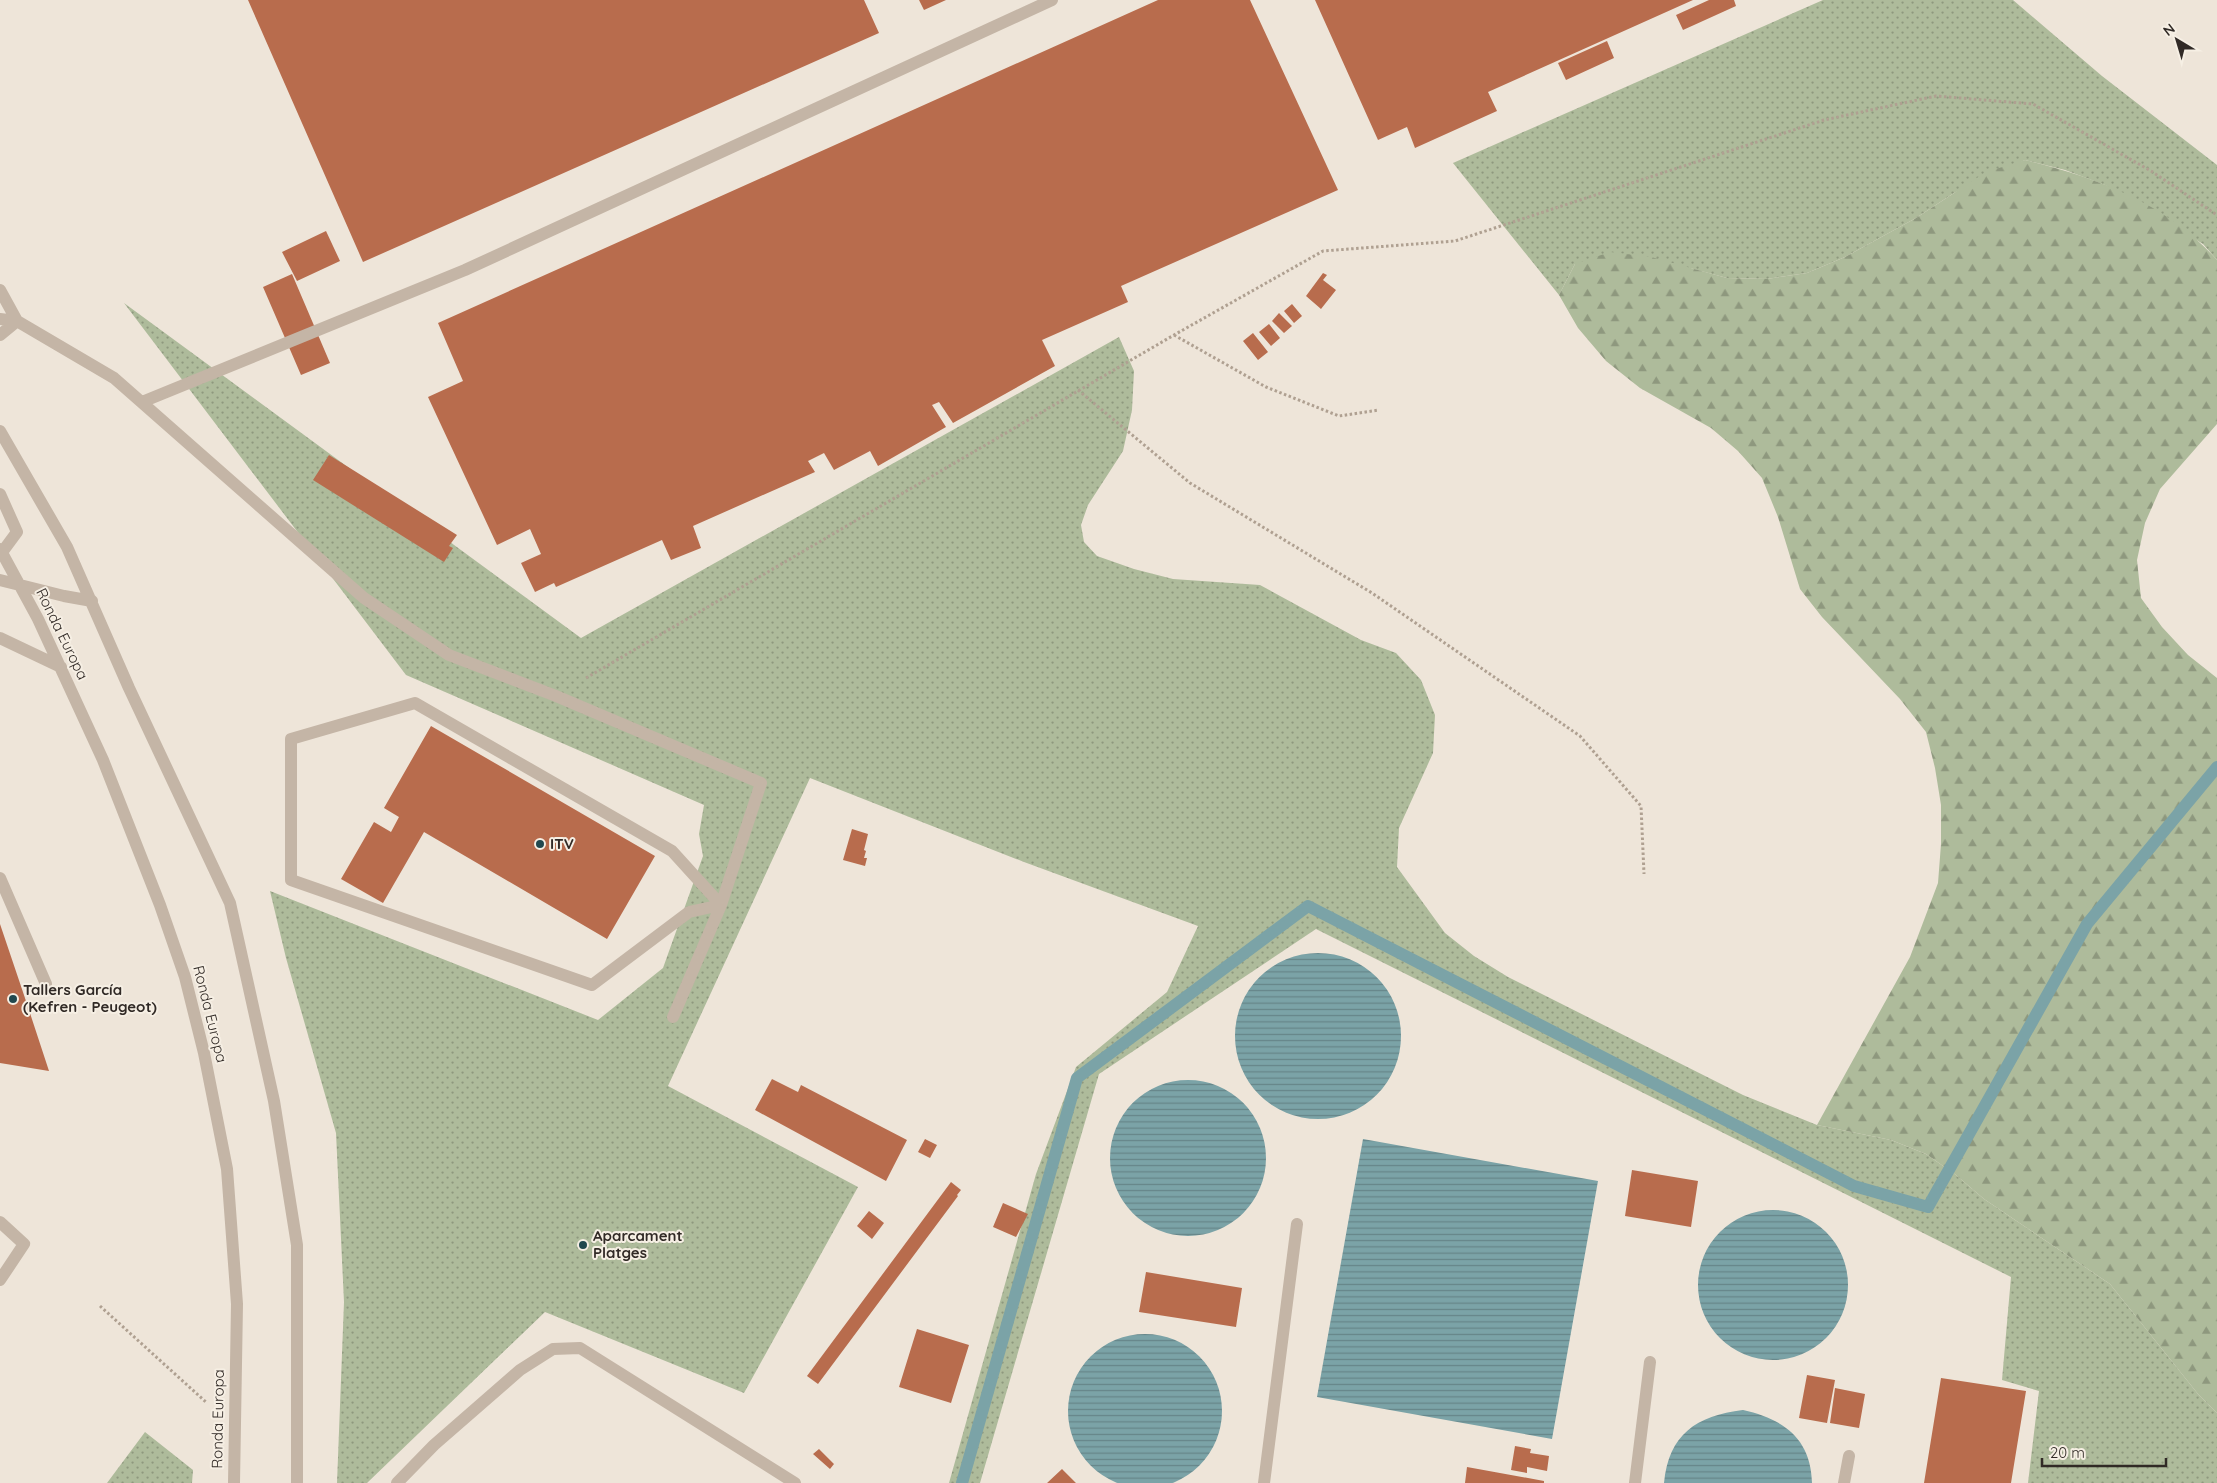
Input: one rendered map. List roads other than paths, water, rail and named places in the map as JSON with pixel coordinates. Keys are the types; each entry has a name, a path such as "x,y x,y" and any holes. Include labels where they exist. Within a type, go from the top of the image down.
{"street":[{"path":"142,402 465,270 1052,0"},
{"path":"0,290 17,321"},
{"path":"0,319 17,321 114,378 364,598 449,655 556,696 762,783 721,905 673,1017"},
{"path":"0,335 17,321"},
{"path":"0,431 67,547 92,601 128,688 230,903 256,1012 274,1101 297,1245 297,1483"},
{"name":"Ronda Europa","path":"0,494 17,532 1,552 61,667 103,760 160,905 185,977 204,1053 227,1169 237,1304 234,1483"},
{"name":"Ronda Europa","path":"0,580 92,601"},
{"path":"0,638 61,667"},
{"path":"415,703 672,851 721,905 689,912 592,985 291,880 290,739 415,703"},
{"path":"0,878 46,984"},
{"path":"0,1222 24,1244 0,1280"},
{"path":"1264,1483 1297,1224"},
{"path":"397,1483 434,1445 520,1370 553,1349 580,1348 796,1483"},
{"path":"1635,1483 1650,1362"},
{"path":"1844,1483 1849,1456"}],"water":[{"path":"1318,953 1350,959 1377,977 1395,1004 1401,1036 1395,1068 1377,1095 1350,1113 1318,1119 1286,1113 1259,1095 1241,1068 1235,1036 1241,1004 1259,977 1286,959"},
{"path":"1180,1080 1196,1080 1211,1083 1225,1089 1238,1097 1249,1108 1263,1135 1266,1158 1265,1173 1257,1195 1249,1208 1238,1219 1211,1233 1196,1236 1180,1236 1165,1233 1151,1227 1138,1219 1127,1208 1113,1181 1110,1166 1110,1150 1113,1135 1119,1121 1127,1108 1138,1097 1165,1083"},
{"path":"1363,1139 1598,1181 1552,1439 1317,1397"},
{"path":"1773,1210 1788,1211 1802,1215 1815,1222 1826,1232 1836,1243 1843,1256 1847,1270 1847,1300 1843,1314 1836,1327 1826,1338 1815,1348 1802,1355 1788,1359 1773,1360 1758,1359 1744,1355 1731,1348 1720,1338 1710,1327 1703,1314 1699,1300 1698,1285 1699,1270 1703,1256 1710,1243 1720,1232 1731,1222 1744,1215 1758,1211"},
{"path":"1145,1334 1160,1335 1175,1340 1200,1356 1216,1381 1221,1396 1221,1426 1216,1441 1200,1466 1175,1482 1160,1487 1145,1488 1130,1487 1115,1482 1090,1466 1074,1441 1069,1426 1068,1411 1069,1396 1074,1381 1090,1356 1115,1340 1130,1335"},
{"path":"1743,1410 1771,1419 1792,1433 1800,1442 1806,1454 1812,1483 1664,1483 1672,1452 1688,1430 1712,1417"}],"waterway":[{"path":"962,1483 1077,1078 1308,906 1854,1186 1928,1207 2087,924 2217,767"}],"place":[{"name":"ITV","path":"540,844"},
{"name":"Tallers García (Kefren - Peugeot)","path":"13,999"},
{"name":"Aparcament Platges","path":"583,1245"}]}
